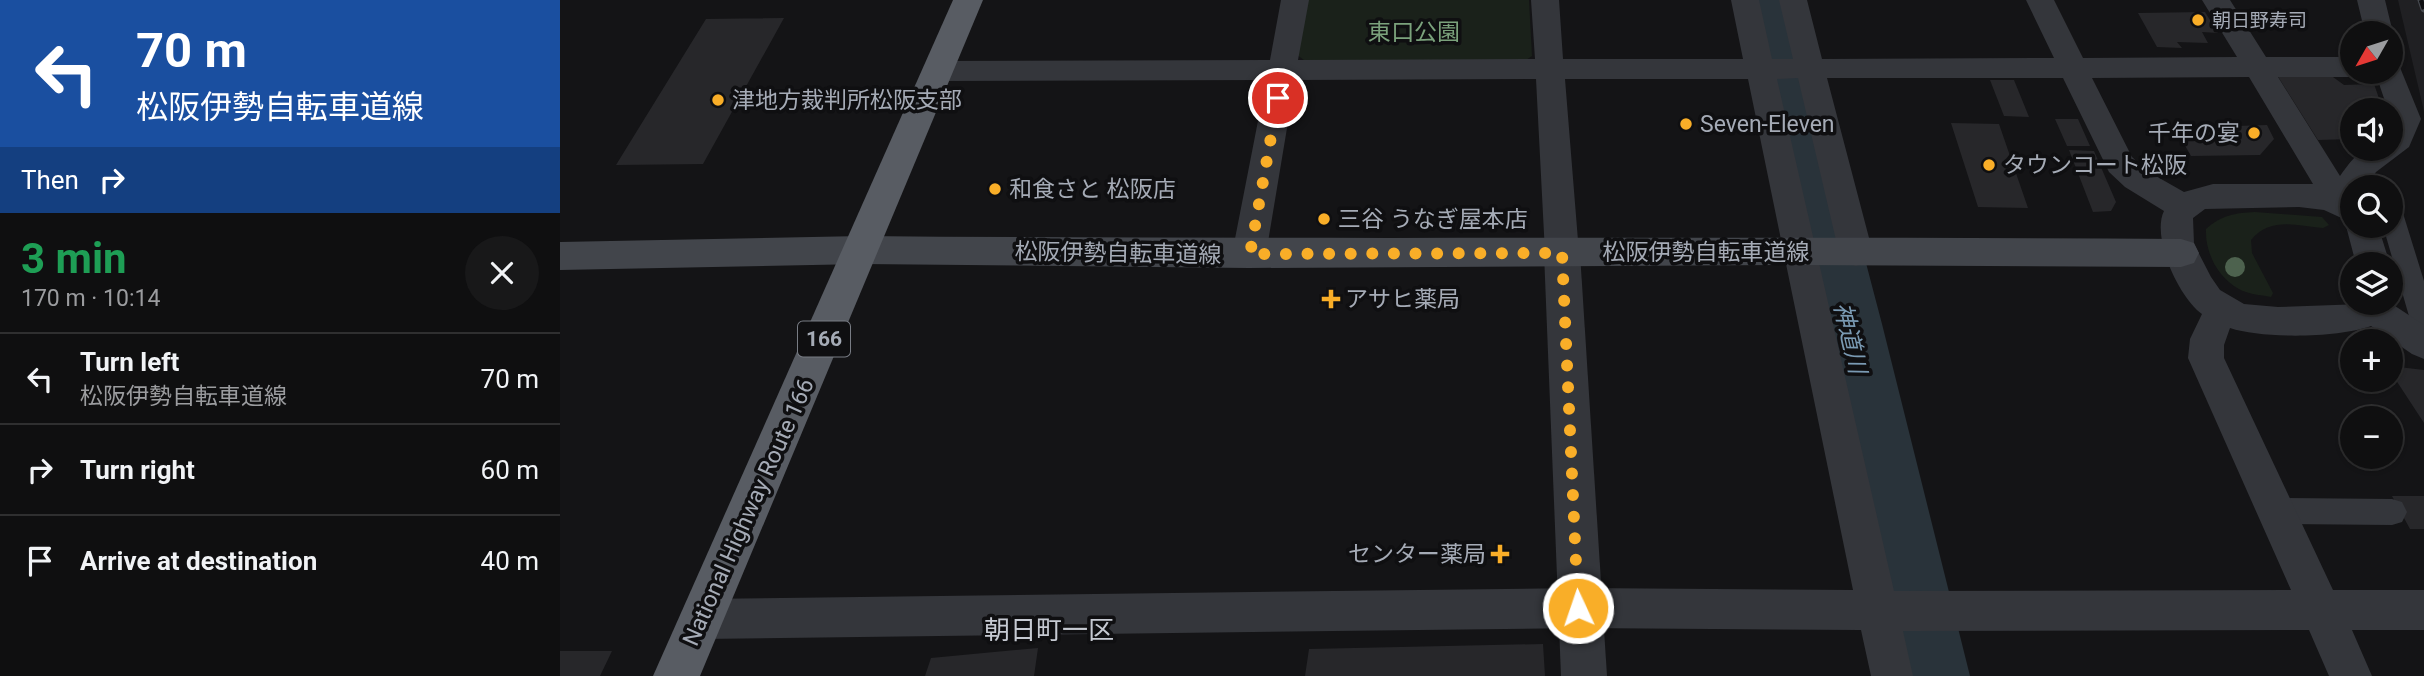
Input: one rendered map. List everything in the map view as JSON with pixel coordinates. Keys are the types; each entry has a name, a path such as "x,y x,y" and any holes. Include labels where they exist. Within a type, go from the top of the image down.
{"highway":[{"name":"National Highway Route 166","path":"676,676 968,0"}],"main road":[{"name":"松阪伊勢自転車道線","path":"560,256 862,250 1250,254 1799,251 2181,253"}],"street":[{"path":"1250,254 1295,0"},
{"path":"1545,0 1562,253 1578,608 1584,676"},
{"path":"1745,0 1799,251 1883,610 1892,676"},
{"path":"1793,0 1856,253"},
{"path":"2040,0 2120,164 2136,179 2185,207"},
{"path":"2216,0 2340,197"},
{"path":"2371,0 2376,21"},
{"path":"939,71 1812,70 2072,66 2340,68"},
{"path":"2340,204 2320,196 2207,197 2185,207 2176,219 2174,234 2181,253 2207,299 2222,309 2255,320 2342,319 2363,315"},
{"path":"2403,198 2424,259"},
{"path":"2399,238 2424,323"},
{"path":"2222,309 2204,347 2206,358 2351,676"},
{"path":"2387,315 2424,344"},
{"path":"2275,511 2392,512"},
{"path":"700,619 1578,608 1940,611 2424,610"}],"shaded area":[{"path":"2398,0 2424,0 2424,112 2423,107"}],"green space":[{"name":"東口公園","path":"1307,0 1529,0 1532,56 1518,65 1309,64 1296,54"},
{"path":"2255,212 2322,217 2329,225 2323,228 2293,224 2275,225 2258,233 2251,240 2252,253 2273,293 2271,297 2246,292 2224,278 2210,255 2206,238 2206,229 2212,224 2229,216"}],"building":[{"path":"2205,12 2218,33 2202,32 2208,43 2177,42 2182,48 2157,47 2138,13"},
{"path":"784,18 703,164 616,165 706,19"},
{"path":"2277,75 2333,77 2344,85 2374,84 2379,98 2340,98 2340,139 2318,140"},
{"path":"1990,80 2014,80 2029,117 2004,116"},
{"path":"2055,119 2078,119 2090,146 2067,146"},
{"name":"タウンコート松阪","path":"1951,123 1999,124 2028,208 1978,207"},
{"path":"2267,125 2274,139 2260,155 2191,156 2175,128"},
{"path":"2069,150 2094,151 2116,202 2111,211 2093,212"},
{"path":"2403,368 2424,370 2424,423 2403,391"},
{"path":"2392,496 2424,496 2424,529 2410,529"},
{"path":"1543,644 1545,676 1305,676 1309,649"},
{"path":"1038,648 1034,676 925,676 931,658"},
{"path":"560,651 612,651 600,676 560,676"}],"waterway":[{"name":"神道川","path":"1771,0 1849,324 1929,676"}],"railway":[{"path":"2421,0 2424,9"}],"place":[{"name":"朝日野寿司","path":"2198,20"},
{"name":"津地方裁判所松阪支部","path":"718,100"},
{"name":"Seven-Eleven","path":"1686,124"},
{"name":"千年の宴","path":"2254,133"},
{"name":"タウンコート松阪","path":"1989,165"},
{"name":"和食さと 松阪店","path":"995,189"},
{"name":"三谷 うなぎ屋本店","path":"1324,219"},
{"name":"アサヒ薬局","path":"1331,299"},
{"name":"センター薬局","path":"1500,554"}],"district":[{"name":"朝日町一区","path":"1049,630"}],"route":[{"path":"1278,98 1250,254 1562,253 1578,608"}]}
